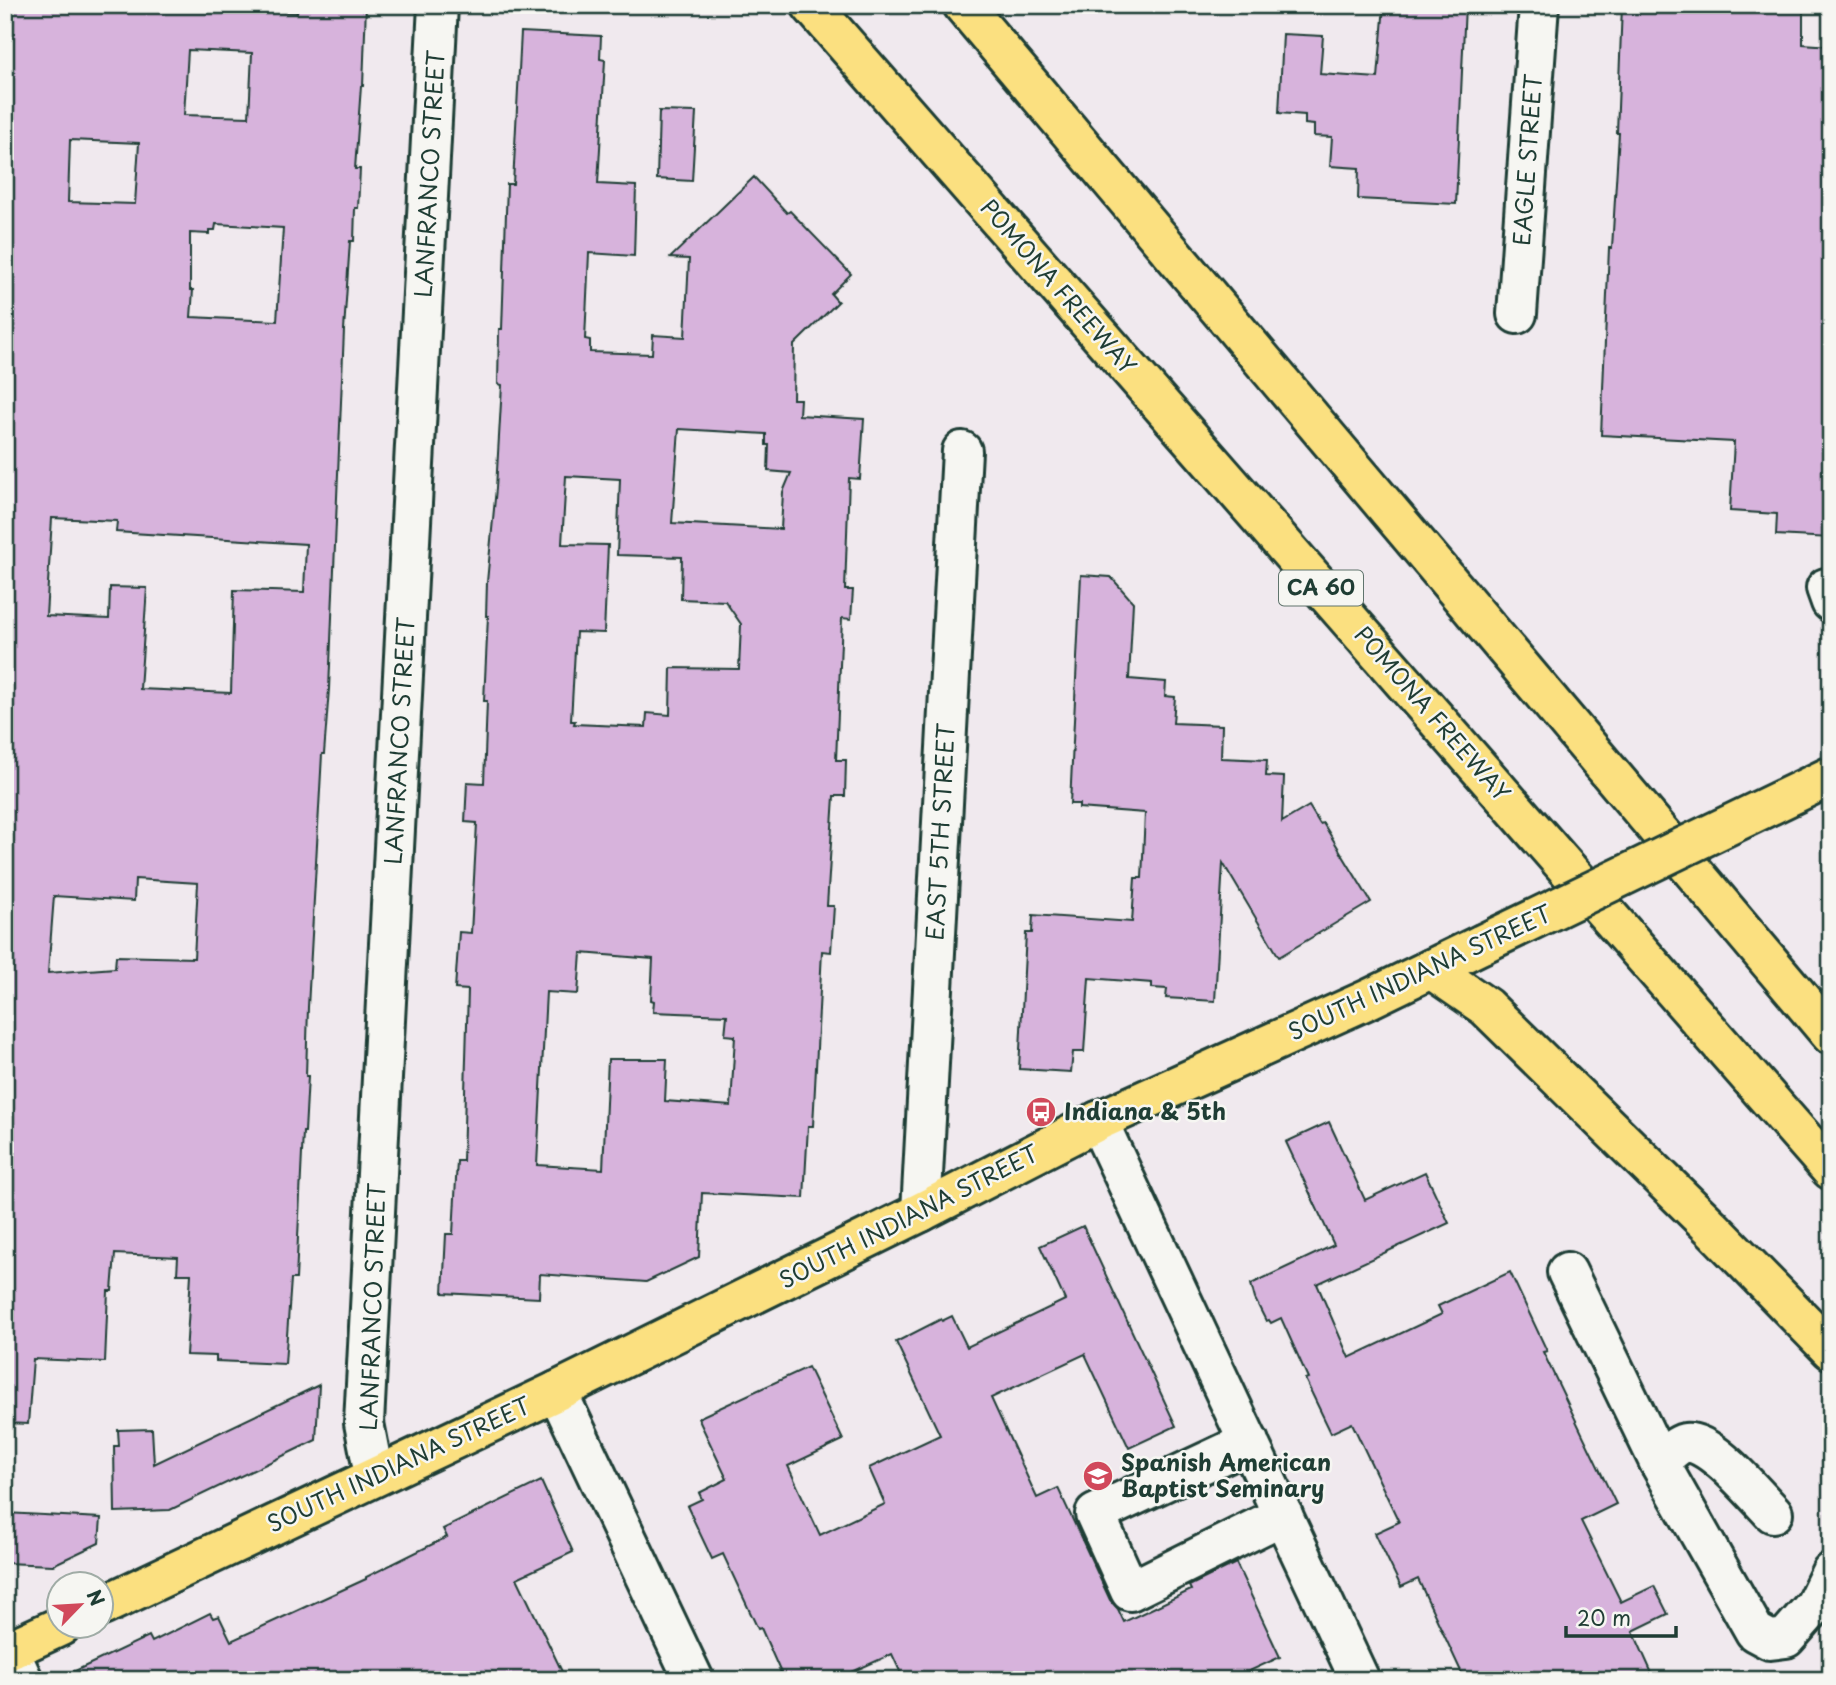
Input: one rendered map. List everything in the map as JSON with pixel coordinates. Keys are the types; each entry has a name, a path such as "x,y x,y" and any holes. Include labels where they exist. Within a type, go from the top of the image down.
{"main road":[{"name":"POMONA FREEWAY","path":"811,5 1831,1170"},
{"path":"970,11 1831,1035"},
{"name":"SOUTH INDIANA STREET","path":"116,1599 374,1475 557,1391 921,1212 1097,1121 1431,969 1831,776"},
{"path":"1431,969 1486,1007 1713,1229 1831,1350"},
{"path":"13,1661 46,1637"}],"street":[{"name":"LANFRANCO STREET","path":"374,1475 365,1423 438,5"},
{"name":"EAGLE STREET","path":"1517,314 1539,5"},
{"name":"EAST 5TH STREET","path":"921,1212 962,451"},
{"path":"1097,1121 1360,1680"},
{"path":"1566,1272 1658,1462 1755,1632 1770,1640 1786,1638 1815,1605 1831,1572"},
{"path":"557,1391 694,1680"},
{"path":"1249,1442 1095,1514 1130,1591 1283,1515"},
{"path":"1658,1462 1683,1444 1697,1443 1716,1456 1773,1513"}],"building":[{"path":"5,5 179,5 297,13 297,5 366,5 363,86 355,169 360,169 358,208 355,208 354,241 350,241 344,330 329,689 322,754 308,1007 305,1132 296,1279 291,1279 285,1364 216,1361 216,1356 186,1355 191,1274 177,1274 178,1257 115,1254 112,1291 108,1291 105,1362 33,1359 28,1424 5,1423","holes":["188,50 252,53 249,117 184,115","70,140 139,143 135,204 68,202","216,224 283,228 277,321 191,317 193,290 190,290 190,233 209,234 209,230 215,230","52,518 117,521 116,532 306,544 304,592 234,590 231,693 140,689 147,588 110,587 109,619 46,616","135,879 198,883 194,958 116,956 115,968 48,973 54,896 134,901"]},
{"path":"1384,5 1465,5 1456,204 1358,199 1359,168 1330,166 1332,137 1314,136 1314,125 1305,124 1305,115 1279,113 1283,34 1323,36 1320,74 1378,78"},
{"path":"1764,5 1803,5 1803,44 1831,46 1831,206 1825,286 1831,286 1831,538 1776,535 1777,514 1730,511 1734,442 1601,435 1609,248 1612,248 1619,133 1622,6 1764,13"},
{"path":"521,32 601,36 600,59 605,60 598,184 636,186 634,256 589,253 585,339 590,340 590,352 652,354 653,335 685,337 689,259 670,258 754,177 787,213 790,211 851,274 831,294 838,302 794,345 793,399 800,399 799,415 864,419 860,479 849,478 845,590 853,590 851,619 842,618 836,760 846,760 845,796 834,796 827,906 834,906 831,952 822,951 813,1126 808,1126 804,1198 702,1193 699,1257 646,1282 540,1274 539,1298 443,1293 446,1234 453,1234 457,1161 463,1161 468,990 455,989 459,932 471,933 477,823 465,822 467,782 484,783 487,582 502,385 498,384 499,329 502,329 507,184 513,184","holes":["679,429 766,434 766,445 769,445 768,471 791,473 783,492 781,529 672,523","566,476 620,479 617,555 682,557 681,599 725,601 741,624 739,669 671,668 670,715 647,713 646,727 574,724 575,721 571,721 576,632 604,633 608,545 562,544","581,953 653,959 653,1012 727,1015 725,1035 735,1036 731,1106 665,1101 667,1059 608,1059 603,1169 537,1165 546,992 578,994"]},
{"path":"659,111 696,112 692,181 657,179"},
{"path":"1081,575 1111,577 1133,602 1129,679 1166,682 1165,696 1175,697 1173,723 1222,725 1221,758 1267,760 1266,776 1284,777 1282,822 1309,806 1320,824 1323,823 1371,902 1279,957 1223,863 1215,1001 1166,998 1167,989 1152,988 1152,983 1089,978 1084,1052 1073,1052 1071,1072 1019,1069 1026,933 1032,933 1033,915 1132,922 1135,878 1142,878 1145,813 1079,808 1079,804 1070,804"},
{"path":"1329,1122 1365,1200 1425,1172 1449,1223 1317,1284 1349,1358 1442,1314 1438,1306 1510,1272 1547,1351 1543,1352 1616,1504 1581,1521 1621,1602 1654,1586 1668,1614 1633,1631 1655,1680 1465,1680 1418,1579 1401,1587 1375,1533 1399,1522 1352,1423 1331,1433 1305,1379 1308,1378 1281,1318 1271,1323 1266,1321 1251,1284 1334,1245 1286,1142"},
{"path":"1083,1226 1176,1426 1129,1448 1085,1354 991,1398 1037,1498 1058,1488 1110,1600 1124,1622 1191,1590 1189,1586 1236,1563 1280,1657 1230,1680 904,1680 892,1654 834,1680 784,1680 723,1554 712,1559 687,1506 702,1499 699,1493 727,1479 698,1418 808,1367 843,1440 788,1466 820,1535 885,1504 869,1468 940,1435 896,1342 952,1316 967,1347 1065,1300 1040,1246"},
{"path":"319,1385 316,1440 170,1510 115,1512 114,1446 119,1446 118,1430 152,1429 154,1464"},
{"path":"541,1481 573,1552 517,1578 566,1680 337,1680 334,1673 319,1680 56,1680 149,1636 152,1642 210,1613 213,1618 219,1616 231,1641 366,1579 447,1537 443,1529"},
{"path":"5,1513 101,1518 99,1543 53,1565 5,1563"}],"place":[{"name":"Indiana & 5th","path":"1041,1112"},
{"name":"Spanish American Baptist Seminary","path":"1098,1476"}]}
